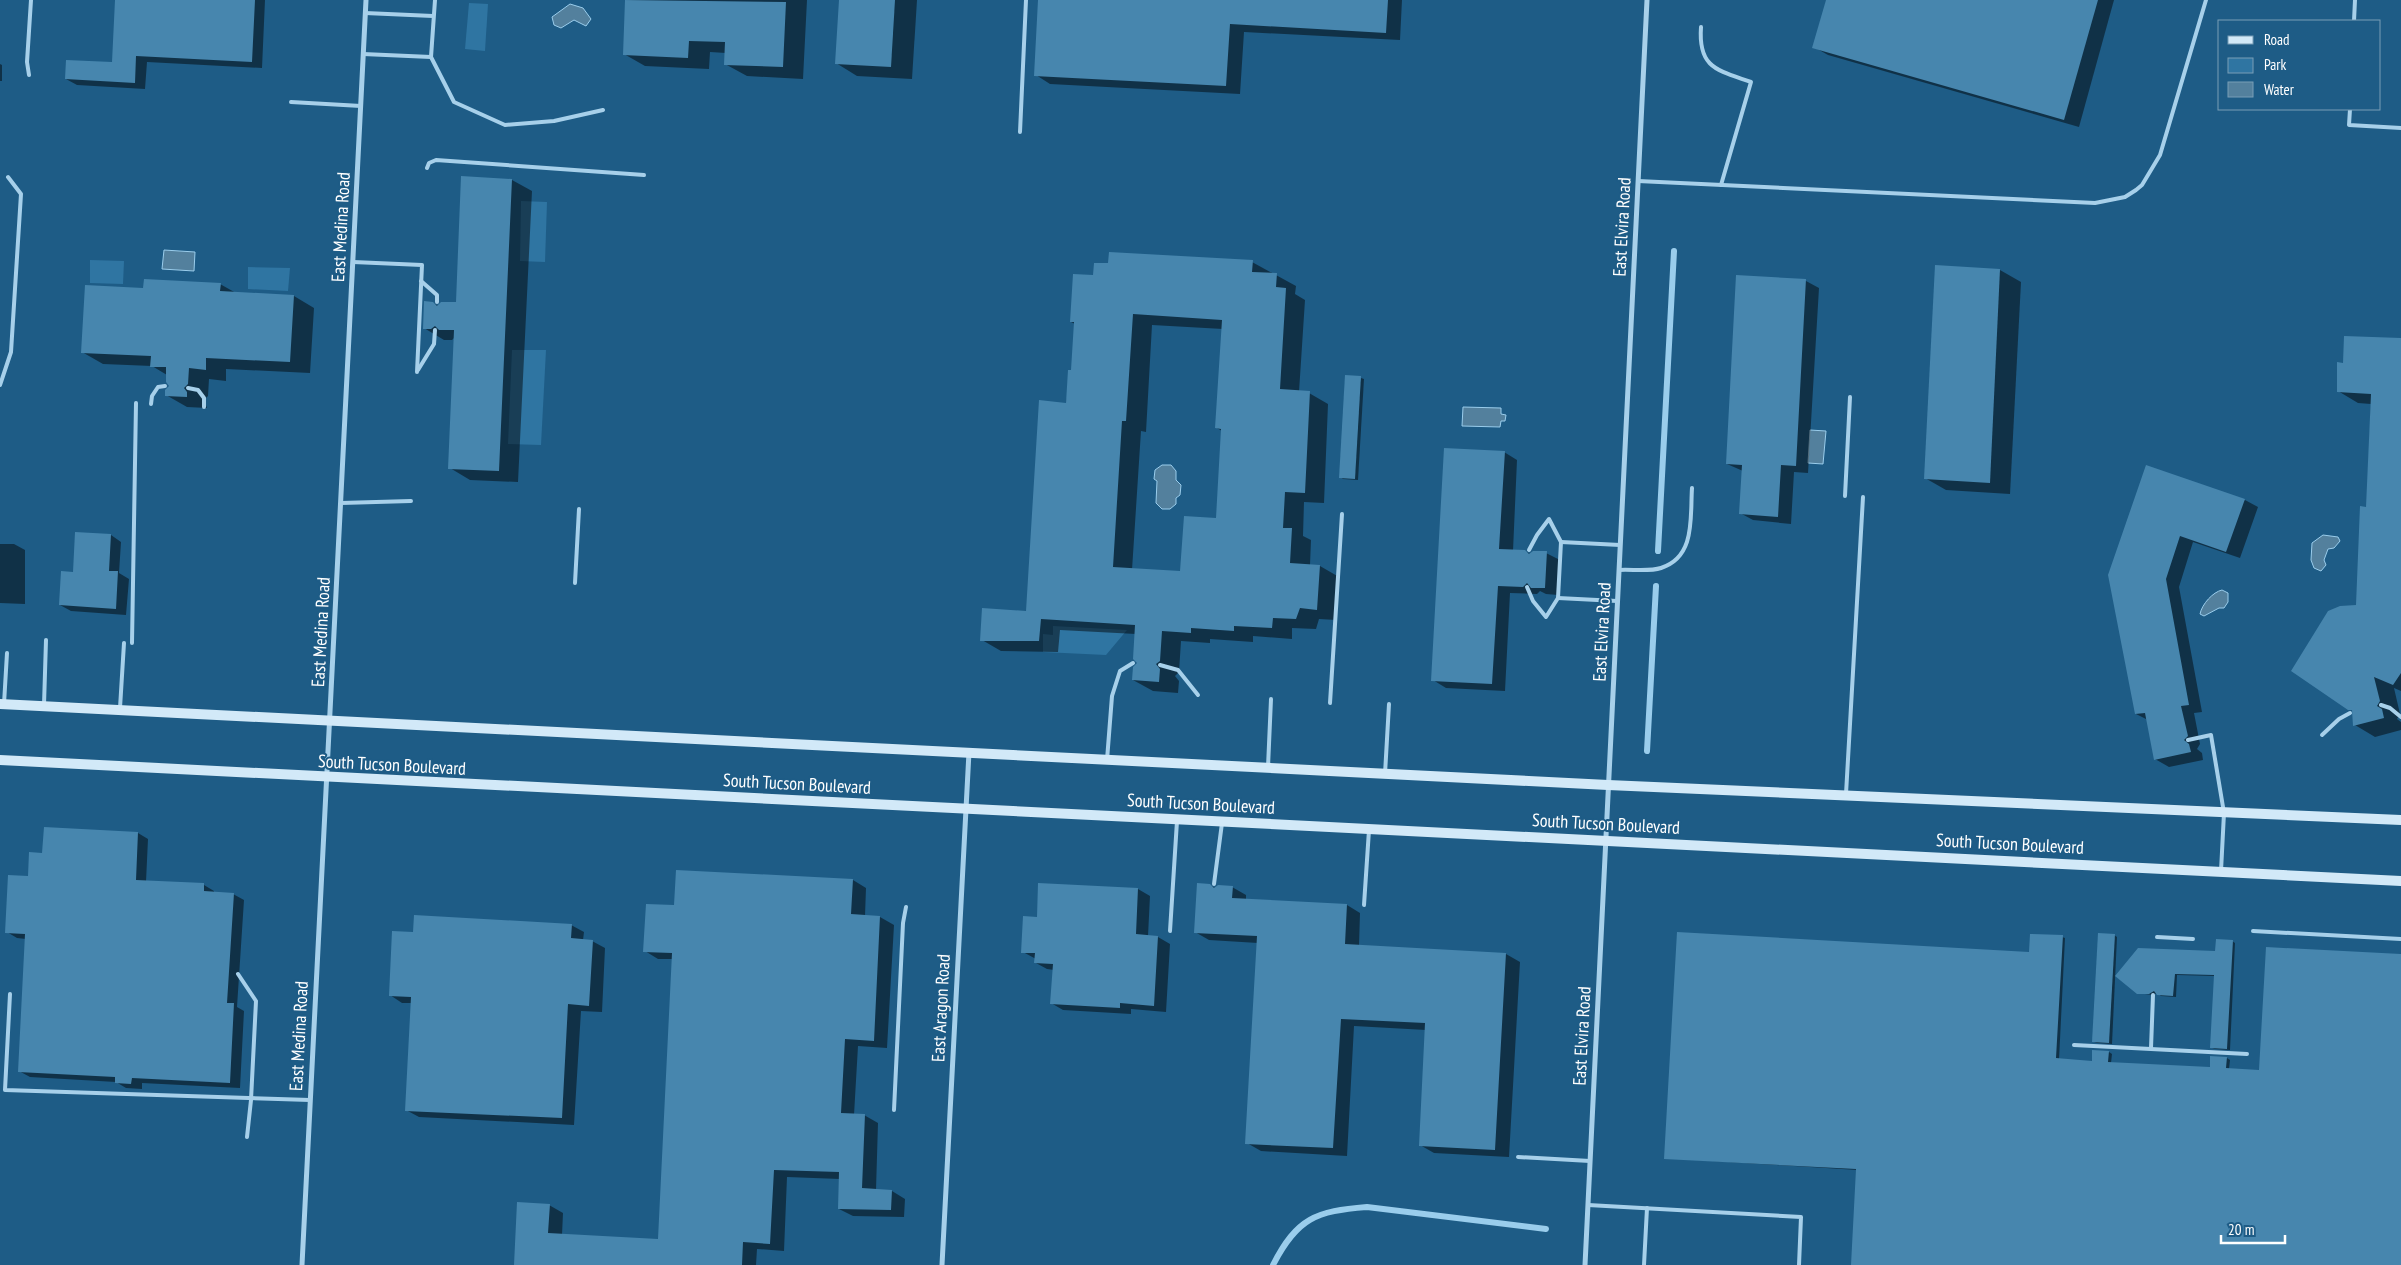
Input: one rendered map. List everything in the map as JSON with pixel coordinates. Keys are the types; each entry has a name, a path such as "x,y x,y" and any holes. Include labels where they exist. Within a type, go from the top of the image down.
{"main road":[{"path":"2,704 1608,785 2401,820"},
{"name":"South Tucson Boulevard","path":"0,760 326,778 1369,828 2401,881"}],"street":[{"name":"East Medina Road","path":"302,1265 366,0"},
{"name":"East Elvira Road","path":"1585,1265 1647,0"},
{"name":"East Aragon Road","path":"942,1265 968,752"}],"lane":[{"path":"29,75 27,62 31,0"},
{"path":"434,0 431,57 454,102 505,125 554,121 603,110"},
{"path":"1020,132 1026,0"},
{"path":"1638,181 2095,203 2125,197 2142,185 2160,155 2206,0"},
{"path":"2354,20 2355,0"},
{"path":"365,13 433,16"},
{"path":"1701,26 1701,50 1706,61 1719,71 1751,82 1721,185"},
{"path":"363,54 431,57"},
{"path":"290,102 361,106"},
{"path":"2350,110 2349,124 2401,128"},
{"path":"427,168 429,163 436,160 644,175"},
{"path":"0,385 11,352 21,194 8,177"},
{"path":"353,262 422,265 417,372 434,344 436,330"},
{"path":"421,281 437,295 436,302"},
{"path":"151,404 152,396 158,387 166,386"},
{"path":"188,388 198,390 204,398 204,407"},
{"path":"1845,496 1850,397"},
{"path":"132,643 136,404"},
{"path":"1619,570 1661,568 1679,558 1689,541 1692,488"},
{"path":"1846,796 1863,497"},
{"path":"341,503 411,501"},
{"path":"575,583 579,509"},
{"path":"1330,703 1342,514"},
{"path":"1527,587 1533,601 1546,617 1558,598 1560,542 1549,519 1536,536 1529,550"},
{"path":"1560,542 1620,545"},
{"path":"1558,598 1617,601"},
{"path":"44,706 46,640"},
{"path":"120,710 124,643"},
{"path":"2,704 7,653"},
{"path":"1107,760 1112,696 1120,671 1133,663"},
{"path":"1160,665 1178,670 1198,695"},
{"path":"1268,768 1271,699"},
{"path":"1385,774 1389,704"},
{"path":"2381,705 2390,708 2401,717"},
{"path":"2322,735 2338,719 2350,713"},
{"path":"2188,740 2210,735 2224,813 2221,871"},
{"path":"1170,931 1177,819"},
{"path":"1214,884 1223,821"},
{"path":"1364,905 1369,828"},
{"path":"894,1110 903,923 906,907"},
{"path":"2253,931 2401,940"},
{"path":"2157,937 2193,939"},
{"path":"238,974 256,1001 251,1100 247,1137"},
{"path":"10,994 5,1090 251,1100 310,1100"},
{"path":"2151,1048 2154,995"},
{"path":"2074,1044 2247,1054"},
{"path":"1518,1157 1590,1161"},
{"path":"1588,1205 1801,1217 1799,1265"},
{"path":"1644,1265 1647,1208"}],"green space":[{"path":"469,3 488,4 485,51 465,49"},
{"path":"521,201 547,202 545,262 520,261"},
{"path":"90,260 124,261 123,284 90,283"},
{"path":"248,267 290,268 288,291 248,289"},
{"path":"512,350 546,350 541,445 508,444"},
{"path":"1053,626 1127,630 1106,655 1043,652 1043,634 1053,635"}],"water":[{"path":"570,4 583,8 591,19 586,26 574,20 561,28 554,25 552,17"},
{"path":"164,250 195,252 194,271 162,269"},
{"path":"1463,407 1501,408 1501,414 1506,415 1505,421 1501,421 1500,427 1462,426"},
{"path":"1810,430 1826,431 1823,464 1808,463"},
{"path":"1162,465 1171,465 1176,471 1176,480 1181,485 1180,495 1176,498 1176,504 1170,509 1162,509 1156,503 1157,481 1154,479 1155,470"},
{"path":"2323,535 2338,537 2340,541 2334,548 2328,549 2324,560 2326,565 2321,571 2314,568 2311,560 2312,543"},
{"path":"2222,590 2228,593 2228,602 2224,608 2219,608 2204,616 2200,614 2208,599"}],"building":[{"path":"115,0 255,0 252,62 136,56 135,83 65,79 66,60 112,62"},
{"path":"625,0 786,2 783,67 724,65 725,42 689,41 688,58 623,55"},
{"path":"839,0 895,0 891,67 835,64"},
{"path":"1038,0 1388,0 1386,33 1230,24 1226,86 1034,76"},
{"path":"1826,0 2098,0 2064,120 1812,48"},
{"path":"461,176 512,179 499,471 448,469 454,330 439,330 435,326 431,329 423,329 424,301 433,302 437,306 441,302 456,302"},
{"path":"1109,252 1253,260 1252,272 1277,273 1276,287 1286,288 1280,389 1310,391 1305,493 1285,492 1283,528 1292,528 1290,563 1320,565 1317,610 1300,608 1296,619 1273,618 1272,628 1234,626 1234,631 1191,628 1191,633 1162,631 1160,661 1156,664 1160,669 1159,682 1132,680 1133,667 1137,663 1133,659 1135,625 1041,619 1039,641 980,641 982,608 1026,611 1039,400 1066,403 1068,370 1071,370 1074,322 1070,322 1073,274 1093,275 1094,263 1108,263","holes":["1133,314 1222,320 1215,428 1221,429 1216,518 1184,516 1180,571 1113,567 1122,421 1126,421"]},
{"path":"1935,265 2000,269 1990,483 1924,479"},
{"path":"1736,275 1806,279 1796,466 1781,465 1778,517 1739,514 1742,465 1726,464"},
{"path":"144,279 221,283 220,291 294,295 290,362 206,358 206,370 189,368 188,384 184,388 187,392 187,397 165,396 165,390 169,386 166,382 166,367 150,367 151,356 81,353 85,285 143,288"},
{"path":"2344,336 2401,338 2401,673 2393,685 2374,677 2380,701 2377,706 2382,709 2384,718 2353,726 2352,710 2348,710 2291,671 2328,611 2340,606 2356,605 2360,506 2366,507 2371,394 2337,392 2337,362 2343,363"},
{"path":"1345,375 1361,376 1355,479 1339,478"},
{"path":"1444,448 1505,451 1499,549 1525,550 1529,554 1533,551 1547,551 1545,588 1531,588 1527,583 1523,587 1498,586 1492,684 1431,681"},
{"path":"2146,465 2245,499 2226,552 2180,536 2166,579 2189,705 2181,706 2188,736 2184,740 2189,744 2191,752 2154,760 2145,713 2135,714 2108,575"},
{"path":"75,532 111,534 109,571 118,571 116,609 59,605 61,571 73,572"},
{"path":"44,827 138,832 136,880 204,883 204,891 234,893 227,1003 234,1003 230,1083 132,1078 131,1084 115,1083 115,1077 18,1072 25,934 5,933 8,875 28,876 29,852 42,853"},
{"path":"676,870 853,879 851,914 880,916 874,1041 845,1039 841,1113 865,1114 862,1188 892,1190 891,1210 838,1209 839,1172 774,1170 770,1244 743,1242 742,1265 514,1265 517,1202 550,1204 548,1233 658,1239 672,953 643,952 646,904 674,905"},
{"path":"1038,883 1138,888 1136,934 1158,936 1154,1006 1120,1003 1120,1008 1050,1004 1053,964 1034,963 1035,953 1021,953 1023,916 1037,917"},
{"path":"1197,883 1210,884 1214,888 1218,885 1233,886 1232,898 1347,904 1345,944 1506,953 1495,1150 1419,1146 1425,1023 1341,1019 1333,1148 1245,1144 1257,936 1194,933"},
{"path":"414,915 572,924 571,938 593,940 589,1006 568,1004 562,1118 405,1111 411,997 389,996 392,931 413,932"},
{"path":"1677,932 2029,952 2030,934 2063,935 2056,1058 2092,1061 2092,1050 2109,1051 2108,1062 2210,1067 2210,1056 2227,1057 2226,1068 2259,1070 2266,947 2401,954 2401,1265 1851,1265 1856,1169 1664,1159"},
{"path":"2098,933 2115,934 2109,1043 2092,1042"},
{"path":"2216,939 2233,940 2227,1049 2210,1048 2214,975 2175,974 2173,996 2157,995 2154,991 2149,994 2137,994 2115,976 2138,948 2215,951"}],"waterway":[{"path":"1658,551 1674,251"},
{"path":"1647,751 1656,586"},
{"path":"1273,1265 1282,1249 1300,1227 1321,1215 1349,1209 1367,1207 1546,1229"}]}
